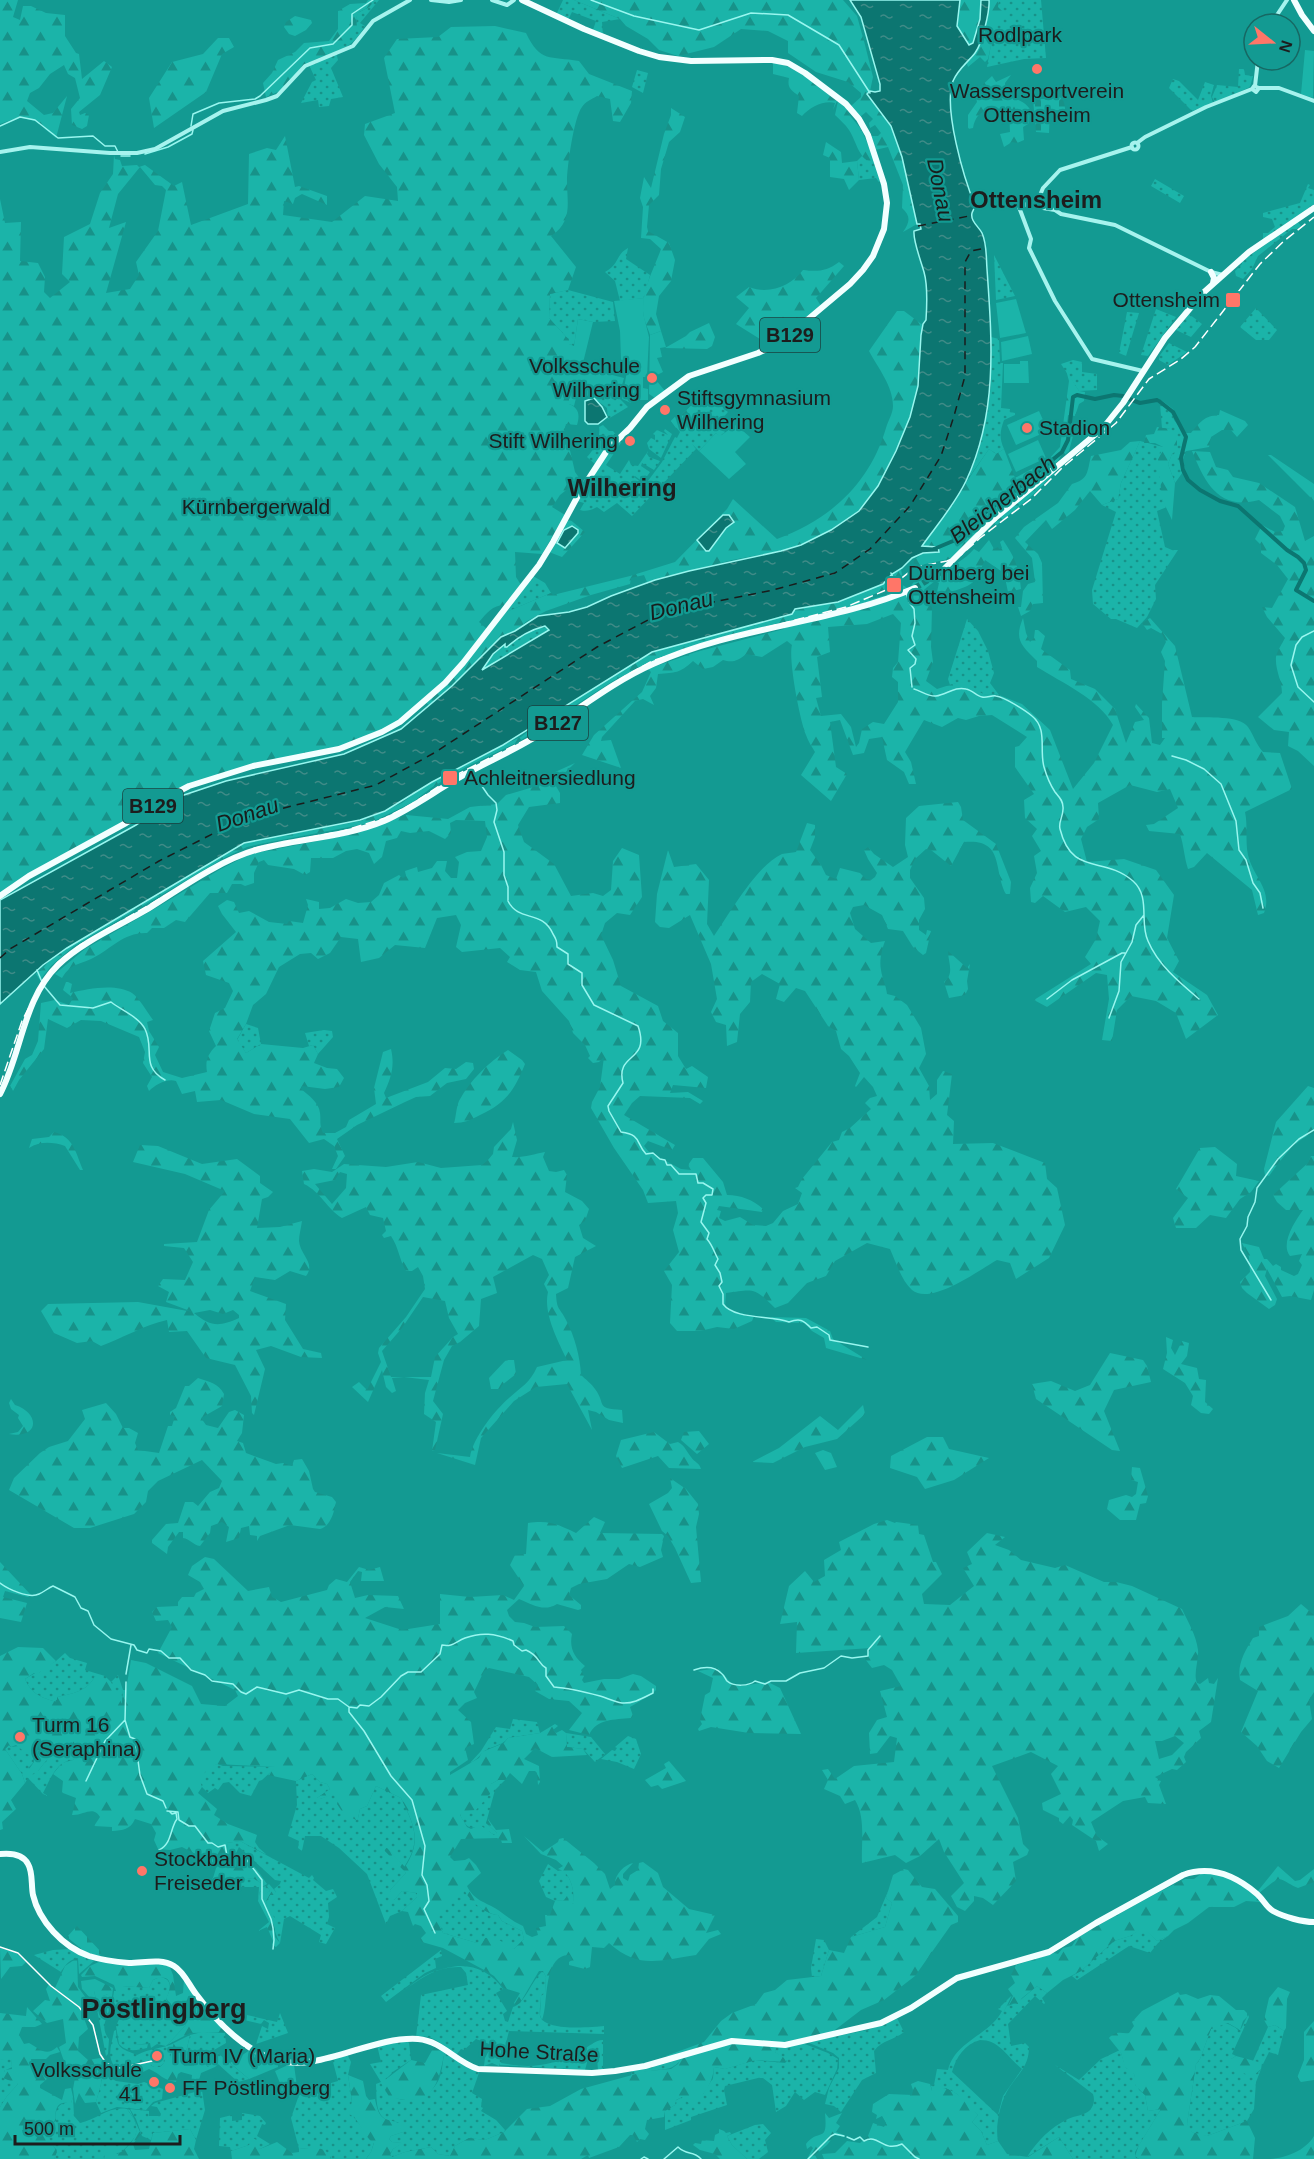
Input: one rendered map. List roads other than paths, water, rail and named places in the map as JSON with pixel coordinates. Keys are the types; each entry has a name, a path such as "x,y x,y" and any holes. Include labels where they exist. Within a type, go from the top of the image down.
{"main road":[{"name":"B129","path":"0,896 29,876 126,823 181,789 230,772 298,755 339,749 387,730 405,719 455,673 524,585 549,550 583,487 615,441 652,403 684,379 701,371 766,350 781,342 855,279 869,263 882,235 887,206 884,184 868,135 859,118 841,99 798,68 782,62 766,59 690,61 659,57 584,29 522,0"},
{"path":"1294,0 1314,31"},
{"path":"943,570 994,519 1103,428 1120,408 1165,338 1209,288 1249,252 1314,208"},
{"path":"1209,288 1214,278 1211,272"},
{"name":"B127","path":"0,1094 10,1072 28,1016 43,984 58,965 76,951 233,859 261,849 352,831 402,813 471,771 523,744 636,672 655,663 723,641 913,589"},
{"name":"Hohe Straße","path":"0,1854 14,1854 27,1861 30,1867 33,1894 40,1915 52,1930 72,1947 84,1954 108,1960 130,1963 160,1961 172,1965 230,2032 252,2049 274,2060 289,2063 310,2061 383,2042 416,2039 433,2043 467,2065 485,2070 592,2073 647,2065 727,2042 785,2044 861,2029 881,2023 909,2009 957,1978 1049,1952 1096,1923 1191,1873 1206,1871 1224,1874 1254,1891 1274,1911 1314,1922"}],"street":[{"path":"0,152 30,147 110,153 137,153 155,149 223,111 277,96 287,88 305,66 353,46 373,21 410,0"},
{"path":"431,0 449,2 461,0"},
{"path":"492,0 506,5 512,2"},
{"path":"1255,88 1257,72"},
{"path":"1038,200 1041,191 1057,172 1131,147 1145,137 1200,110 1255,88 1279,88 1314,101"},
{"path":"1038,200 1019,207 1032,240 1029,248 1059,307 1089,356 1096,361 1144,372"},
{"path":"1038,200 1043,208 1061,214 1115,225 1211,272 1223,275"}],"water":[{"name":"Donau","path":"850,0 960,0 957,26 969,45 973,43 980,19 981,0 989,0 987,19 980,42 975,53 955,77 951,93 956,143 975,205 972,219 982,233 986,246 991,350 988,403 976,455 962,490 922,546 938,547 939,552 923,553 912,558 883,584 838,602 795,609 792,614 652,652 503,745 432,782 385,811 360,820 244,843 67,948 43,965 0,1004 0,900 136,825 175,798 226,781 344,754 401,729 452,686 501,637 538,616 587,607 655,580 801,545 831,530 859,511 878,486 910,417 918,386 921,335 926,320 927,302 925,277 914,235 914,231 921,229 920,224 917,224 902,157 891,126 867,94 870,91 880,91 880,84 861,17","holes":["545,626 549,630 482,670 493,654 505,644 507,647 520,637"]},
{"path":"594,398 607,417 598,424 588,424 585,421 585,401"},
{"path":"723,515 729,515 734,522 726,528 709,551 706,551 697,540"},
{"path":"572,526 578,530 578,533 565,548 557,543 564,530"}],"waterway":[{"path":"191,126 193,114 219,103 255,99 260,96 310,48 333,44 352,25 352,14 373,0"},
{"path":"591,0 634,16 699,30 751,13 788,15 839,45 870,93"},
{"path":"0,126 20,117 35,120 58,138 93,136 105,146 115,146 118,152"},
{"path":"145,154 168,147 192,134 193,130"},
{"path":"121,156 130,156"},
{"name":"Bleicherbach","path":"934,549 953,541 975,520 1062,452 1068,440 1073,397 1077,395 1095,399 1114,395 1123,396"},
{"name":"Bleicherbach","path":"1129,399 1140,403 1157,400"},
{"path":"1159,401 1173,412 1186,437 1181,458 1188,480 1220,501 1238,506 1298,557 1304,563 1306,570 1296,590 1314,601"},
{"path":"975,520 985,523"},
{"path":"891,573 894,580"},
{"path":"906,593 914,609 915,623 912,636 915,645 908,650 916,659 915,664 910,668 912,687"},
{"path":"1314,631 1302,637 1296,645 1291,665 1298,687 1314,702"},
{"path":"914,689 933,696 962,688 982,697 1000,697 1025,710 1037,721 1042,733 1044,767 1063,805 1060,826 1065,844 1080,860 1122,873 1133,881 1142,894 1144,926 1152,950 1170,973 1199,999"},
{"path":"1172,756 1204,769 1221,784 1236,821 1239,850 1246,860 1253,883 1260,893 1263,908"},
{"path":"473,773 496,803 494,822 504,852 504,875 508,887 508,900"},
{"path":"508,901 518,912 537,918 548,926 556,939 557,947 568,954 568,964 582,973 582,985 594,1005 638,1026 640,1046 624,1066 623,1083 608,1106 609,1111 621,1132 635,1137 646,1154 653,1153 665,1160 667,1165 671,1165 679,1174 696,1174 698,1183 703,1183 713,1189 712,1195 706,1195 703,1198 706,1203 701,1222 709,1233 707,1239 718,1259 715,1265 722,1282 719,1286 723,1294 723,1304 736,1313 744,1315 789,1322 801,1320 811,1328 817,1327 829,1335 830,1340 868,1347"},
{"path":"1109,1018 1119,991 1121,962 1132,942 1136,925 1144,915"},
{"path":"1047,999 1072,980 1125,953"},
{"path":"37,970 42,982"},
{"path":"44,986 60,1005 93,1008 111,1002 134,1017 148,1036 150,1063 157,1075 165,1080"},
{"path":"1271,1300 1241,1250 1240,1239 1247,1226 1257,1188 1278,1159 1299,1139 1314,1130"},
{"path":"0,1583 30,1595 39,1594 53,1586 75,1597 81,1608 88,1611 94,1625 111,1639 134,1645 137,1650 147,1653 149,1649 161,1651 169,1658 180,1658 191,1670 205,1675 212,1681 233,1684 246,1694 257,1687 286,1694 299,1690 328,1699 338,1699 349,1707 369,1706 401,1676 408,1672 421,1672 440,1654 442,1645 451,1645 465,1638 482,1634 506,1638 513,1641 514,1645 522,1651 526,1650 534,1655 546,1668 546,1676 554,1687 622,1703 642,1699 653,1693 653,1689"},
{"path":"694,1670 715,1669 727,1681 737,1685 755,1681 765,1684 771,1681 786,1681 800,1673 824,1668 841,1656 852,1658 868,1656 868,1650 880,1636"},
{"path":"126,1674 131,1645"},
{"path":"126,1682 125,1720 130,1737 135,1739 140,1775 147,1794 163,1801 166,1808"},
{"path":"349,1707 349,1712 364,1731 391,1776 412,1800 425,1846 422,1875 427,1885 429,1901 424,1909 435,1933"},
{"path":"86,1781 105,1741 125,1720"},
{"path":"167,1811 178,1812 179,1820 189,1826 195,1826 208,1843 218,1847 225,1845 227,1856 246,1859 262,1880 262,1899 273,1928 273,1949"},
{"path":"159,1850 169,1840 177,1819 176,1813 170,1812"},
{"path":"808,2159 831,2136 835,2134 844,2136"},
{"path":"847,2137 854,2140 860,2137 864,2141 873,2139 890,2146 902,2144 919,2159"},
{"path":"664,2159 678,2147 701,2159"},
{"path":"641,2159 644,2157 648,2159"}],"tunnel":[{"path":"915,588 941,572"}],"tram line":[{"path":"0,1947 18,1953 51,1986 79,2007 93,2025 100,2054 106,2063 120,2068 152,2061"}],"railway":[{"path":"0,1085 22,1021 41,984 58,962 80,945 223,862 255,848 343,831 385,818 412,804 456,775 527,739 652,661 706,643 846,607 886,590 916,567 947,561 961,555 1031,499 1063,467 1116,423 1149,379 1181,359 1195,347 1260,264 1314,217"}],"place":[{"name":"Wassersportverein Ottensheim","path":"1037,69"},
{"name":"Ottensheim","path":"1233,300"},
{"name":"Volksschule Wilhering","path":"652,378"},
{"name":"Stiftsgymnasium Wilhering","path":"665,410"},
{"name":"Stadion","path":"1027,428"},
{"name":"Stift Wilhering","path":"630,441"},
{"name":"Dürnberg bei Ottensheim","path":"894,585"},
{"name":"Achleitnersiedlung","path":"450,778"},
{"name":"Turm 16 (Seraphina)","path":"20,1737"},
{"name":"Stockbahn Freiseder","path":"142,1871"},
{"name":"Turm IV (Maria)","path":"157,2056"},
{"name":"Volksschule 41","path":"154,2082"},
{"name":"FF Pöstlingberg","path":"170,2088"}],"district":[{"name":"Ottensheim","path":"1036,200"},
{"name":"Wilhering","path":"622,488"},
{"name":"Pöstlingberg","path":"164,2009"}],"park label":[{"name":"Rodlpark","path":"1020,35"},
{"name":"Kürnbergerwald","path":"256,507"}]}
